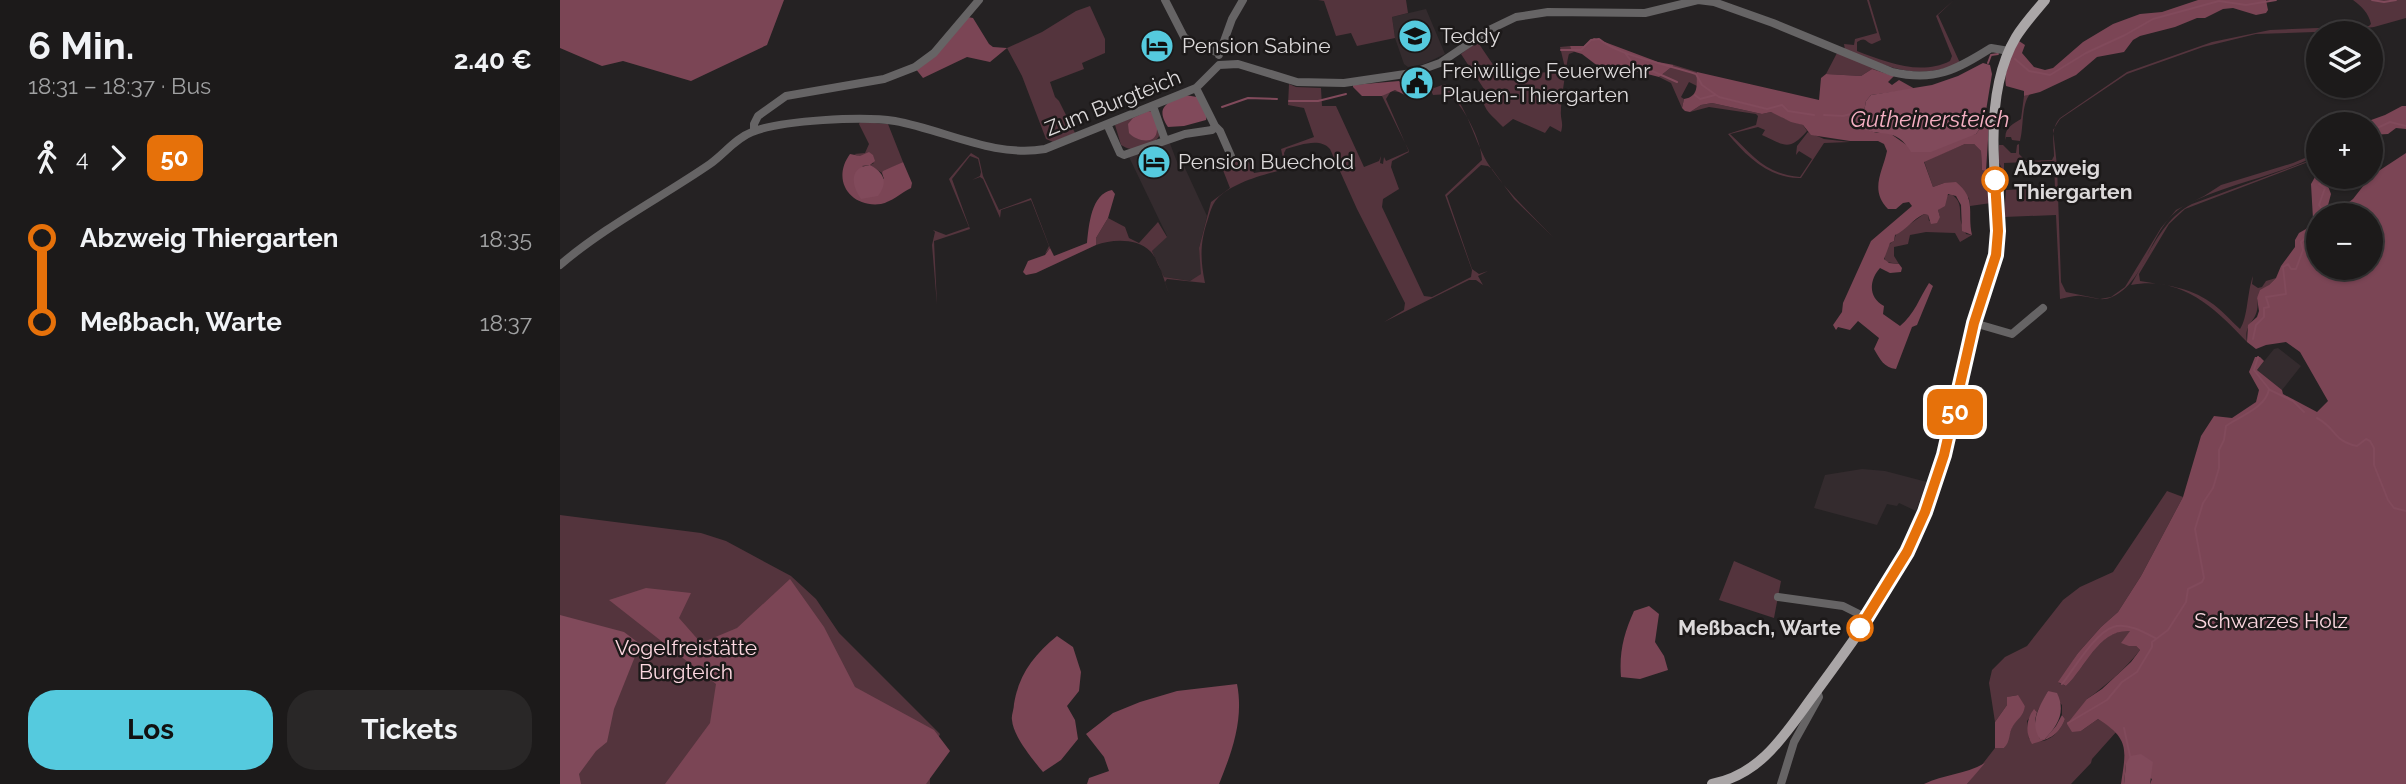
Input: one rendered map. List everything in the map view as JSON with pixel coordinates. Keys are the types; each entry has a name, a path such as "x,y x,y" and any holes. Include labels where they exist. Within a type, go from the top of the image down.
{"main road":[{"path":"1715,784 1761,762 1788,732 1867,618 1907,552 1930,500 1950,435 1974,323 1996,255 1998,241 1994,142 1998,91 2009,51 2023,26 2045,0"}],"street":[{"path":"754,131 758,116 786,96 884,79 915,66 934,54 979,0"},
{"path":"1165,0 1184,37 1194,44 1219,53"},
{"path":"1243,0 1232,19 1219,53 1219,65 1238,64 1297,82 1324,85 1412,73 1440,63 1489,30 1516,17 1548,12 1645,13 1698,0 1714,2 1773,23 1902,75 1941,74 1962,66 1991,48 2009,51"},
{"name":"Zum Burgteich","path":"560,265 754,131 803,123 891,120 934,129 975,143 1025,152 1045,149 1196,89 1219,65"},
{"path":"1196,89 1231,156"},
{"path":"1153,106 1165,139"},
{"path":"1107,124 1120,153 1124,155 1165,139 1212,130 1215,126"},
{"path":"1974,323 2012,334 2043,308"},
{"path":"1778,597 1843,606 1867,618"},
{"path":"1782,784 1794,742 1819,697 1816,691"}],"shaded area":[{"name":"Teddy","path":"1426,9 1445,54 1424,64 1408,67 1404,64 1395,38 1392,17"},
{"path":"1169,141 1179,167 1184,166 1207,216 1199,248 1202,274 1190,281 1164,277 1152,251 1167,236 1129,157"},
{"path":"2278,348 2301,366 2282,390 2257,370 2274,349"},
{"path":"1862,469 1885,471 1927,482 1916,511 1899,503 1897,506 1887,504 1877,525 1814,508 1825,475"}],"green space":[{"path":"560,0 784,0 767,45 691,81 623,61 602,66 560,48"},
{"path":"1318,0 1406,0 1408,13 1392,17 1395,38 1357,46 1351,33 1336,36 1324,1"},
{"path":"1867,0 1881,40 1872,44 1864,39 1860,40 1857,42 1857,51 1903,66 1927,67 1950,61 1952,56 1936,16 1954,0 1938,15 1960,63 1929,71 1901,70 1845,50 1844,44 1854,45 1855,39 1877,33"},
{"path":"2198,0 2266,0 2268,10 2256,15 2233,8 2223,9 2205,18 2197,18 2140,36 2133,40 2124,52 2097,57 2076,75 2040,92 2024,96 2024,91 2006,86 2007,69 2019,41 2025,45 2022,53 2034,67 2045,70 2053,68 2083,42 2113,24 2140,14 2162,12"},
{"path":"2353,0 2406,0 2406,18 2383,24 2383,21 2370,21 2366,13"},
{"path":"1090,6 1105,39 1105,53 1082,63 1084,69 1050,82 1055,97 1075,133 1053,142 1046,139 1022,76 1007,48"},
{"path":"968,17 973,18 989,44 1007,48 990,62 967,57 923,78 915,68"},
{"path":"2306,29 2306,32 2256,34 2203,47 2127,74 2060,119 2055,127 2060,118 2127,72 2212,42 2270,30"},
{"path":"1594,38 1658,62 1674,65 1659,77 1620,67 1603,70 1582,54 1572,51 1570,46 1584,46"},
{"path":"1477,41 1498,72 1566,72 1561,106 1561,132 1550,126 1545,133 1513,119 1503,127 1490,114 1483,101 1484,89 1461,54"},
{"path":"1570,46 1574,52 1569,54 1566,71 1560,47"},
{"path":"1837,53 1894,76 1872,69 1861,76 1826,74"},
{"path":"1674,65 1697,72 1697,86 1689,82 1681,97 1684,99 1682,108 1671,83 1659,77"},
{"path":"1872,69 1894,76 1888,82 1892,85 1899,80 1915,89 1871,95 1866,101 1861,128 1877,133 1888,132 1908,146 1976,134 1984,123 1989,124 1986,171 1982,170 1981,151 1974,144 1965,144 1924,162 1933,187 1956,182 1967,194 1972,235 1962,231 1961,205 1956,196 1948,194 1945,206 1938,210 1940,217 1937,223 1931,224 1928,215 1924,214 1895,235 1894,241 1890,243 1884,259 1889,263 1899,264 1901,272 1890,273 1880,268 1872,283 1875,298 1884,306 1883,314 1900,326 1913,311 1929,283 1933,286 1917,325 1912,327 1896,369 1888,367 1880,359 1874,349 1879,338 1858,321 1850,330 1838,327 1836,330 1833,325 1842,312 1843,303 1871,241 1912,206 1909,202 1896,209 1888,209 1882,202 1878,188 1887,151 1884,144 1878,141 1850,141 1811,135 1803,125 1771,112 1762,114 1712,103 1701,105 1690,112 1682,108 1684,99 1695,92 1697,72 1819,100 1821,78 1826,74 1861,76"},
{"path":"1399,81 1409,91 1411,98 1395,90 1382,96 1362,96 1353,87 1353,85"},
{"path":"1289,84 1296,87 1321,88 1322,106 1336,106 1364,167 1379,161 1381,156 1380,163 1383,164 1384,157 1386,161 1409,151 1392,161 1391,167 1399,189 1383,199 1382,207 1424,296 1432,297 1471,277 1472,270 1445,195 1482,160 1480,147 1491,169 1481,165 1447,196 1472,269 1479,274 1488,271 1478,276 1483,285 1476,280 1469,280 1384,322 1404,310 1405,303 1330,149 1321,143 1310,143 1286,149 1286,169 1259,176 1224,192 1230,188 1219,160 1247,158 1254,173 1285,168 1281,149 1314,137 1304,108 1288,105"},
{"path":"1445,84 1459,102 1467,118 1449,94 1433,95 1429,86 1434,88"},
{"path":"1391,91 1386,99 1405,143 1382,96"},
{"path":"2030,94 2025,104 2020,141 2012,140 2011,137 2006,137 2006,140 2005,136 2007,130 2021,119 2024,96"},
{"path":"1712,103 1762,114 1771,112 1803,125 1807,131 1795,142 1786,145 1762,135 1765,130 1758,127 1730,134 1761,163 1788,175 1800,177 1812,159 1799,151 1796,155 1797,146 1808,132 1824,139 1850,142 1824,143 1801,178 1779,175 1751,158 1728,134 1756,125 1758,116 1709,107 1690,112 1701,105"},
{"path":"2406,106 2406,129 2396,128 2383,134 2385,115"},
{"path":"1149,109 1153,111 1158,125 1159,137 1139,148 1130,149 1121,145 1115,125"},
{"path":"860,122 888,124 903,162 882,173 870,165 874,163 854,154 865,153 869,144"},
{"path":"2053,134 2057,166 2061,282 2066,292 2098,299 2078,296 2060,299 2056,215 2004,217 2006,190 2055,188 2054,161 2004,163 2002,186 1999,145 2003,145 2011,153 2016,153 2019,144 2019,154 2026,161 2052,160"},
{"path":"1965,144 1974,144 1981,151 1982,170 1987,169 1991,203 1970,206 1969,198 1944,183 1933,187 1924,161"},
{"path":"869,152 875,161 862,166 884,179 883,171 903,162 912,183 911,188 881,204 860,202 853,197 843,182 845,164 850,154 860,156"},
{"path":"971,153 979,158 983,176 999,210 1031,198 1050,248 1045,254 1049,246 1031,200 1001,210 1000,218 983,179 980,177 972,180 980,176 981,172 978,159 970,156 952,179 970,229 934,241 937,305 933,230 946,235 969,227 949,179"},
{"name":"Schwarzes Holz","path":"2406,153 2406,784 2150,784 2152,779 2126,764 2124,784 2121,784 2124,754 2121,739 2116,733 2098,719 2081,731 2072,732 2067,724 2087,699 2102,689 2140,650 2136,646 2121,643 2130,631 2119,632 2101,643 2066,686 2058,682 2078,653 2118,612 2141,576 2183,497 2201,436 2214,416 2232,418 2256,402 2259,390 2249,372 2255,357 2264,361 2257,370 2282,390 2283,394 2317,412 2328,401 2300,352 2286,342 2256,349 2247,342 2248,325 2257,317 2260,290 2276,278 2295,247 2299,233 2306,229 2306,280 2383,280 2383,203 2348,203 2361,189 2383,189 2383,168"},
{"path":"2306,158 2303,162 2200,198 2221,185"},
{"path":"2306,162 2185,209 2169,224 2139,274 2140,281 2163,285 2131,285 2157,239 2172,219 2181,211 2192,204"},
{"path":"1502,183 1518,201 1553,237 1514,199"},
{"name":"Schwarzes Holz","path":"2311,189 2329,189 2329,203 2312,203"},
{"path":"1112,190 1115,194 1108,218 1096,238 1096,245 1036,273 1026,275 1023,272 1028,261 1045,255 1050,248 1054,256 1087,243 1095,204 1100,197"},
{"path":"1222,194 1215,201 1205,227 1202,258 1205,283 1167,279 1165,282 1169,294 1161,271 1164,277 1190,281 1201,274 1199,248 1211,202"},
{"path":"1951,194 1959,203 1961,222 1966,234 1972,235 1960,242 1955,233 1926,232 1910,235 1908,244 1894,247 1894,256 1899,264 1886,262 1886,250 1896,234 1924,214 1928,215 1929,221 1940,217 1938,210 1946,201 1946,196"},
{"path":"2184,206 2163,226 2133,279 2124,290 2112,297 2100,299 2111,297 2125,287 2161,228 2176,210"},
{"path":"1108,218 1125,227 1129,238 1139,243 1158,222 1167,237 1152,251 1155,258 1150,251 1138,244 1117,241 1096,245 1096,238"},
{"path":"2253,276 2252,284 2258,288 2266,281 2276,278 2257,298 2257,312 2247,329 2247,342 2209,306 2196,297 2167,285 2202,297 2240,329 2245,318"},
{"path":"2167,491 2183,497 2141,576 2118,612 2078,653 2059,683 2066,686 2101,642 2120,632 2131,630 2140,650 2128,664 2087,699 2081,731 2098,719 2117,731 2071,784 1967,784 1995,748 2004,748 2012,727 2025,706 2017,695 2008,697 2007,705 1995,722 1989,683 1992,670 2005,657 2027,646 2063,600 2080,587 2113,572","holes":["2048,691 2062,705 2065,719 2059,730 2046,740 2029,739 2027,721 2035,710 2037,712"]},
{"name":"Vogelfreistätte Burgteich","path":"560,515 701,533 726,541 791,576 816,599 839,633 940,734 929,759 930,784 560,784"},
{"path":"1734,561 1781,581 1774,618 1719,600"},
{"path":"790,579 824,627 855,687 934,730 950,751 926,784 665,784 710,723 716,684 609,600 646,588 691,593 679,618 701,643 737,628"},
{"path":"1649,606 1659,614 1655,642 1664,656 1668,670 1640,679 1621,677 1622,651 1630,619 1634,611"},
{"path":"1057,636 1073,647 1081,672 1079,691 1067,706 1075,720 1078,739 1061,760 1043,772 1020,740 1012,717 1016,693 1024,674 1041,650"},
{"path":"1237,684 1238,723 1219,784 1087,784 1089,778 1109,771 1104,757 1086,734 1113,713 1177,691"},
{"path":"2018,695 2025,706 2023,713 2011,729 2004,748 1995,748 1995,722 2007,705 2007,697"},
{"path":"2034,709 2037,712 2035,720 2040,739 2045,739 2062,715 2065,719 2056,734 2048,739 2032,744 2027,726"},
{"path":"1985,763 1967,784 1924,784 1969,770"}],"water":[{"name":"Gutheinersteich","path":"1983,63 1990,65 1992,74 1984,123 1976,134 1931,152 1911,152 1894,136 1861,128 1866,101 1871,95 1932,85"},
{"path":"1185,95 1197,97 1207,115 1206,120 1168,127 1163,109"},
{"path":"1148,111 1152,112 1156,121 1156,135 1150,140 1141,140 1129,133 1128,124 1133,118"},
{"path":"870,165 882,175 883,187 878,196 861,199 855,188 855,173 863,166"},
{"path":"560,615 624,632 640,644 614,709 607,742 596,751 579,774 581,784 560,784"},
{"path":"2048,691 2057,693 2061,712 2054,729 2045,739 2040,739 2035,721"},
{"path":"2141,754 2153,762 2150,784 2124,784 2126,764 2130,756"}],"waterway":[{"path":"2015,59 2029,71 2050,75 2086,53 2153,19 2219,1 2246,5 2276,0"},
{"path":"2372,0 2396,0"},
{"path":"1561,50 1581,50 1591,40 1599,39 1632,55 1696,74 1702,85 1719,97 1767,109 1782,105 1788,111 1814,115"},
{"path":"1625,53 1632,62 1677,82"},
{"path":"1988,63 1991,55 1998,54"},
{"path":"1475,74 1496,65"},
{"path":"1289,101 1318,101 1346,94"},
{"path":"1695,95 1700,99 1715,95"},
{"path":"1222,107 1248,98 1277,99"},
{"path":"1824,115 1843,116 1866,110"},
{"path":"2383,125 2390,122 2406,126"},
{"path":"2320,203 2325,189"},
{"path":"2253,339 2256,325 2264,317 2264,308 2269,307 2266,297 2286,294 2283,267 2288,264 2291,269 2296,269 2303,250 2301,242 2306,237"},
{"path":"2068,723 2107,700 2122,682 2137,672 2152,647 2152,642 2168,630 2186,602 2188,589 2202,582 2204,578 2195,529 2203,503 2213,488 2226,426 2252,411 2267,396 2269,389 2254,370 2258,357"},
{"path":"2270,390 2293,401 2304,412"},
{"path":"2317,418 2349,444 2357,446 2366,439 2370,441 2374,448 2374,465 2388,500 2394,508 2406,511"},
{"path":"2062,684 2099,636 2113,627 2129,627 2155,638"},
{"path":"2124,728 2130,756"}],"bus line":[{"name":"50","path":"1860,628 1896,573 1934,489 1953,420 1974,323 1996,255 1998,217 1995,180"}],"place":[{"name":"Teddy","path":"1415,36"},
{"name":"Pension Sabine","path":"1157,46"},
{"name":"Freiwillige Feuerwehr Plauen-Thiergarten","path":"1417,83"},
{"name":"Pension Buechold","path":"1154,162"},
{"name":"Abzweig Thiergarten","path":"1995,180"},
{"name":"Meßbach, Warte","path":"1860,628"}]}
